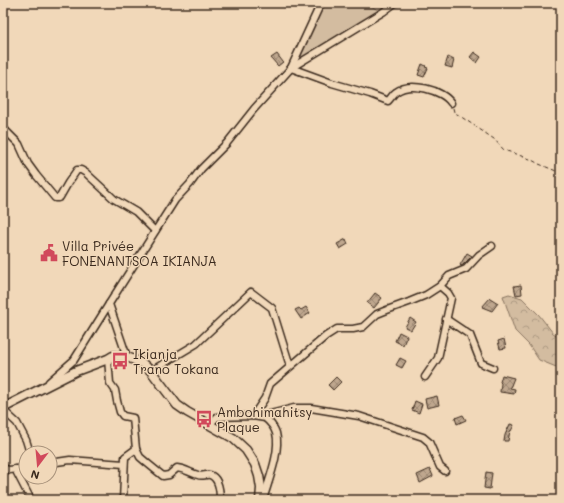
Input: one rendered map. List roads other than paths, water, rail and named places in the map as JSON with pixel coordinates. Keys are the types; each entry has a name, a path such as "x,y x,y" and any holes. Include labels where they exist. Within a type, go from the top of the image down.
{"main road":[{"path":"3,409 76,371 113,356 127,357 142,363 151,371 177,405 233,438 246,450 255,464 259,476 261,500"}],"street":[{"path":"291,68 321,3"},
{"path":"44,387 74,360 175,200 227,143 254,109 291,68 383,12 395,3"},
{"path":"291,68 388,101 396,92 415,87 443,95 449,99 451,103"},
{"path":"3,128 19,144 28,164 56,198 60,197 77,170 82,170 114,199 136,212 155,231"},
{"path":"253,416 265,398 270,384 326,336 337,329 353,329 363,327 377,314 426,295 440,286 449,276 466,269 479,255 492,246"},
{"path":"425,377 438,358 451,298 440,286"},
{"path":"151,371 196,344 251,292 272,308 290,366"},
{"path":"109,304 127,357"},
{"path":"446,319 470,335 481,364 493,368"},
{"path":"108,359 110,383 115,390 116,401 120,412 124,416 133,418 136,450 140,457 163,476 169,476 177,468 185,469 199,476 213,476 217,483 220,500"},
{"path":"265,418 270,414 294,408 311,408 359,416 423,437 429,442 440,467 445,471"},
{"path":"3,409 17,423 28,445"},
{"path":"209,425 217,417 253,416 265,418 271,423 276,432 276,456 261,500"},
{"path":"122,500 125,457 136,450"},
{"path":"58,462 70,460 124,464"},
{"path":"3,468 9,470 18,469"},
{"path":"15,470 31,500"}],"place":[{"name":"Villa Privée FONENANTSOA IKIANJA","path":"49,253"},
{"name":"Ikianja Trano Tokana","path":"120,361"},
{"name":"Ambohimahitsy Plaque","path":"204,419"}]}
